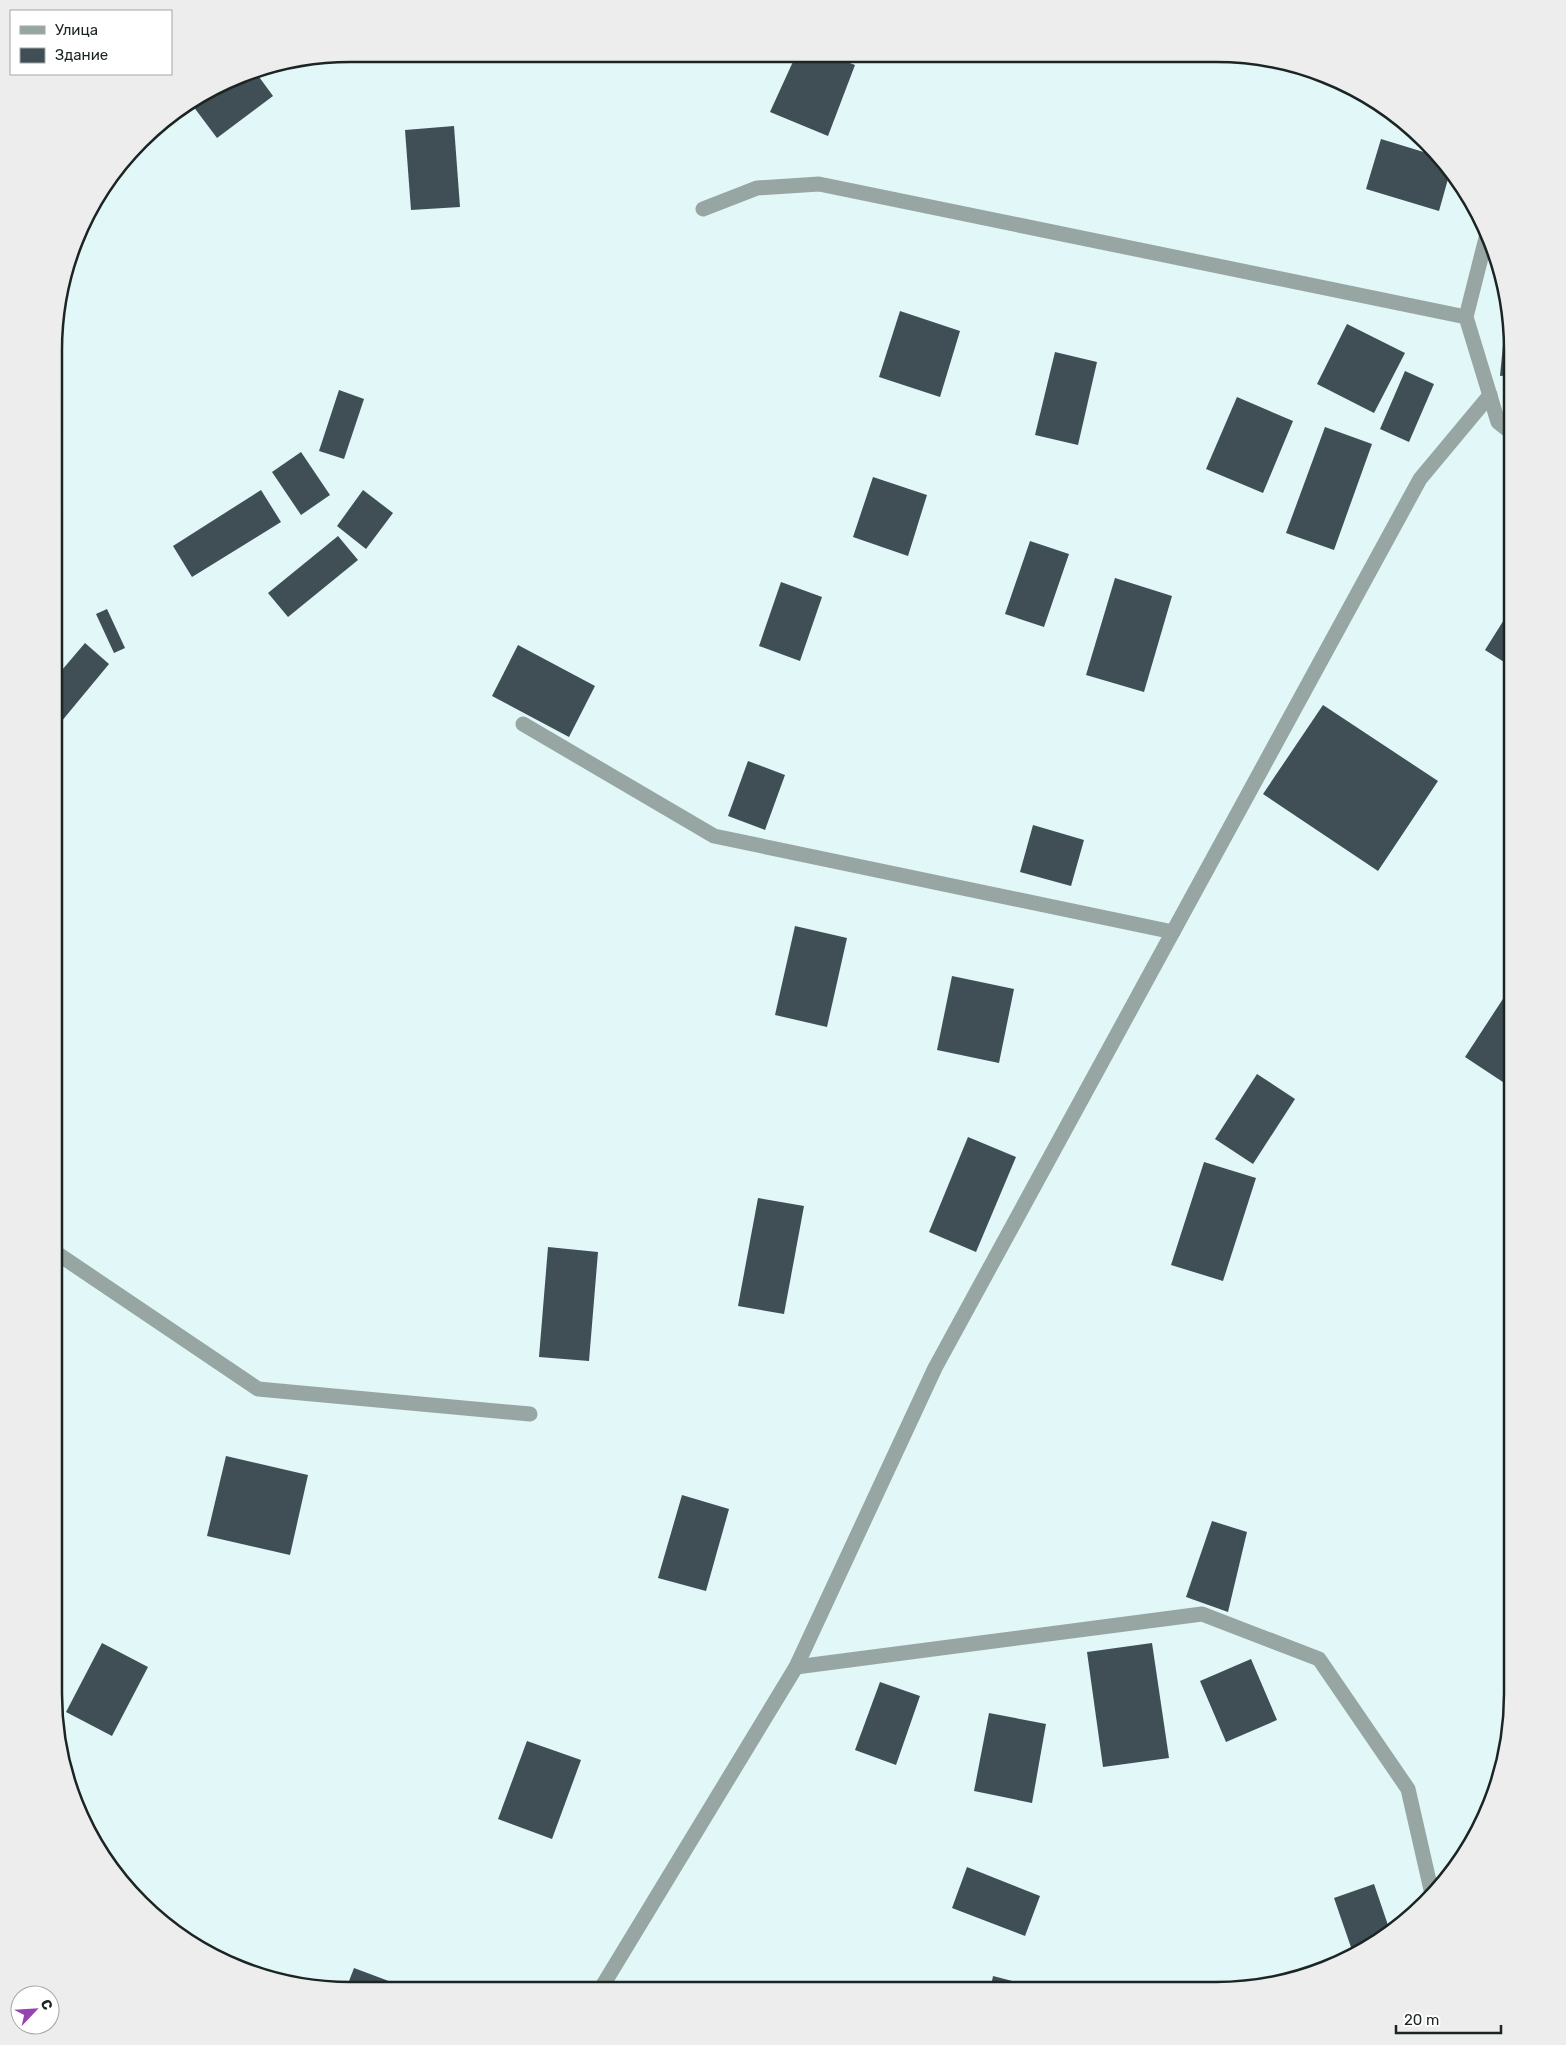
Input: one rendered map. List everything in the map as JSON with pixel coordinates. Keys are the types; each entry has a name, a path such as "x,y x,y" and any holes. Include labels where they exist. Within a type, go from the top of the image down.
{"street":[{"path":"703,209 757,188 819,184 1466,317"},
{"path":"1484,246 1466,317 1498,422 1504,427"},
{"path":"605,1982 796,1667 935,1368 1420,479 1490,395"},
{"path":"523,724 714,836 1173,932"},
{"path":"62,1257 258,1389 530,1414"},
{"path":"796,1667 1202,1614 1319,1659 1408,1788 1430,1886"}],"building":[{"path":"793,62 847,62 855,65 828,136 770,112"},
{"path":"259,78 273,96 217,138 195,109 223,92"},
{"path":"454,126 460,207 411,210 405,130"},
{"path":"1381,139 1424,152 1448,180 1439,211 1366,189"},
{"path":"900,311 960,331 940,397 879,377"},
{"path":"1347,324 1405,353 1374,413 1317,384"},
{"path":"1503,340 1504,376 1500,376"},
{"path":"1055,352 1097,362 1078,445 1035,435"},
{"path":"1405,371 1434,384 1409,442 1380,429"},
{"path":"339,390 364,399 344,459 319,451"},
{"path":"1237,397 1293,421 1263,493 1206,469"},
{"path":"1325,427 1372,444 1334,550 1286,533"},
{"path":"301,452 330,495 301,515 272,472"},
{"path":"873,477 927,495 908,556 853,537"},
{"path":"261,490 281,522 192,577 173,546"},
{"path":"363,490 393,513 366,549 337,526"},
{"path":"338,536 358,560 288,617 268,593"},
{"path":"1030,541 1069,554 1044,627 1005,614"},
{"path":"1115,578 1172,596 1144,692 1086,675"},
{"path":"781,582 822,597 800,661 759,646"},
{"path":"107,609 125,648 114,653 96,614"},
{"path":"1504,620 1504,662 1485,650"},
{"path":"85,643 109,664 62,721 62,670"},
{"path":"518,645 595,686 569,737 492,696"},
{"path":"1323,705 1438,781 1378,871 1263,794"},
{"path":"748,761 785,775 765,830 728,816"},
{"path":"1033,825 1084,840 1071,886 1020,872"},
{"path":"795,926 847,938 827,1027 775,1015"},
{"path":"952,976 1014,989 999,1063 937,1050"},
{"path":"1504,997 1504,1083 1465,1057"},
{"path":"1257,1074 1295,1099 1253,1164 1215,1139"},
{"path":"968,1137 1016,1157 976,1252 929,1232"},
{"path":"1204,1162 1256,1178 1223,1281 1171,1265"},
{"path":"758,1198 804,1206 784,1314 738,1306"},
{"path":"548,1247 598,1252 589,1361 539,1357"},
{"path":"226,1456 308,1475 290,1555 207,1536"},
{"path":"682,1495 729,1509 706,1591 658,1578"},
{"path":"1212,1521 1247,1532 1228,1612 1186,1597"},
{"path":"102,1643 148,1667 112,1736 66,1712"},
{"path":"1152,1643 1169,1758 1103,1767 1087,1652"},
{"path":"1251,1659 1277,1720 1226,1742 1200,1681"},
{"path":"880,1682 920,1696 896,1765 855,1750"},
{"path":"989,1713 1046,1724 1032,1803 974,1791"},
{"path":"527,1741 581,1760 552,1839 498,1819"},
{"path":"967,1867 1040,1896 1025,1936 952,1908"},
{"path":"1374,1884 1388,1925 1351,1948 1334,1898"},
{"path":"354,1968 391,1982 351,1982 349,1982"},
{"path":"993,1976 1016,1982 992,1982"}]}
